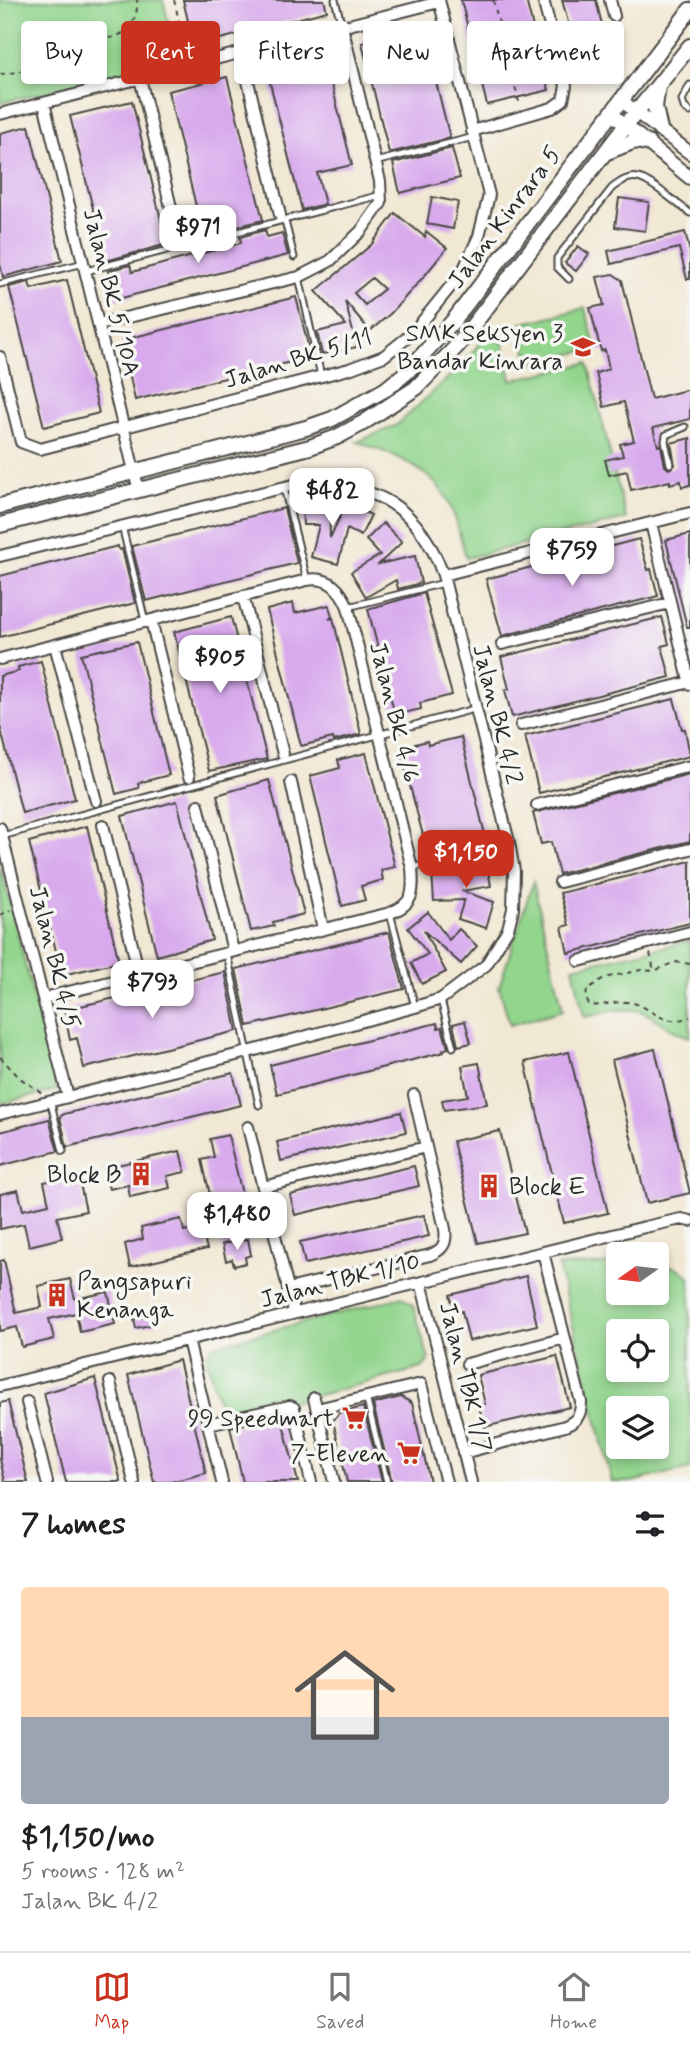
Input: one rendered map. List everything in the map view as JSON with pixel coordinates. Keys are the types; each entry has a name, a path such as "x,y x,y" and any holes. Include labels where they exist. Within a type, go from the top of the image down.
{"main road":[{"name":"Jalan Kinrara 5","path":"0,506 319,424 397,380 454,320 690,10"},
{"name":"Jalan Kinrara 5","path":"0,525 310,447 338,437 416,388 458,345 636,112 689,48"},
{"path":"659,85 655,107 660,130"},
{"path":"605,153 629,142 648,143"}],"street":[{"path":"473,134 552,108 563,100 566,86 543,0"},
{"path":"610,0 614,16"},
{"path":"349,24 439,1"},
{"name":"Jalan BK 5/11","path":"0,356 21,442 40,449 321,376 384,356 413,333 463,271 479,236 489,195 439,1"},
{"path":"99,324 299,277 330,261 361,231 381,203 381,195 349,55"},
{"path":"0,114 121,83"},
{"path":"141,84 179,241"},
{"path":"249,84 282,218"},
{"path":"622,101 690,154"},
{"name":"Jalan BK 5/10A","path":"44,103 139,491"},
{"path":"612,114 685,174"},
{"name":"Jalan BK 4/2","path":"0,556 306,482 358,489 393,504 409,516 422,531 434,551 444,579 509,842 515,890 508,929 486,965 441,999 248,1052 0,1114"},
{"path":"444,579 690,513"},
{"path":"521,726 690,683 687,661 651,523"},
{"name":"Jalan BK 4/6","path":"307,580 322,579 332,584 342,593 348,607 412,868 412,896 405,907 390,913"},
{"path":"0,659 307,580"},
{"path":"243,596 283,754"},
{"path":"502,644 670,603"},
{"path":"148,621 189,776"},
{"path":"55,645 96,801"},
{"path":"537,805 690,766"},
{"path":"291,782 323,929"},
{"path":"198,805 230,952"},
{"path":"103,825 139,974"},
{"name":"Jalan BK 4/5","path":"1,832 68,1097"},
{"path":"560,882 690,849"},
{"path":"44,998 390,913"},
{"path":"579,961 690,932"},
{"path":"288,1289 430,1255 442,1248 446,1236 414,1095"},
{"path":"248,1128 294,1312"},
{"path":"263,1187 426,1147"},
{"name":"Jalan TBK 1/10","path":"0,1385 681,1219 690,1221"},
{"path":"463,1453 565,1426 578,1418 581,1411 543,1252"},
{"name":"Jalan TBK 1/7","path":"421,1282 471,1482"},
{"path":"467,1364 565,1338"},
{"path":"188,1340 222,1482"},
{"path":"334,1482 315,1404 366,1397 445,1378"},
{"path":"110,1382 134,1482"},
{"path":"421,1384 446,1482"},
{"path":"27,1402 47,1482"},
{"path":"208,1424 286,1405 294,1408 311,1482"}],"lane":[{"path":"335,0 341,21"},
{"path":"690,85 682,100 684,107 690,112"},
{"path":"375,162 473,134"},
{"path":"685,174 690,154"},
{"path":"569,279 557,267 557,258 612,188 620,182 632,178 642,179 690,213"},
{"path":"0,284 85,267 381,195"},
{"path":"282,218 294,257"},
{"path":"299,277 321,376"},
{"path":"670,464 666,435 685,427"},
{"path":"284,486 307,580"},
{"path":"121,526 148,621"},
{"path":"348,607 444,579"},
{"path":"1,832 474,709"},
{"path":"412,868 509,842"},
{"path":"390,913 415,1007"},
{"path":"230,952 259,1105"},
{"path":"441,999 453,1047"},
{"path":"50,1101 63,1152"},
{"path":"366,1397 387,1482"}],"path":[{"path":"0,74 11,74 34,67 60,54 74,38 91,35 107,39 122,34 133,23 137,0"},
{"path":"174,0 179,21"},
{"path":"493,0 523,117"},
{"path":"0,915 11,909"},
{"path":"650,952 654,971"},
{"path":"690,964 675,962 654,971 641,970 604,978 587,990 586,998 589,1004 598,1006 627,1002 635,1004 665,1019 677,1021 690,1017"},
{"path":"0,1057 20,1078 50,1101"}],"green space":[{"path":"0,0 163,0 168,21 121,21 121,74 107,77 107,21 21,21 21,84 79,84 0,103"},
{"path":"585,308 596,348 530,364 520,324"},
{"path":"492,328 502,337 511,380 588,363 626,519 466,558 450,506 434,482 403,460 357,442 397,425 462,365"},
{"path":"0,864 57,1090 0,1104"},
{"path":"533,882 563,1010 510,1025 499,987"},
{"path":"690,941 690,1037 640,1011 619,1010 584,1017 573,967"},
{"path":"606,1264 606,1306 668,1306 669,1266 678,1268 690,1277 690,1468 631,1482 612,1482 606,1459 669,1459 669,1396 606,1396 606,1458 558,1266"},
{"path":"402,1297 413,1305 429,1360 422,1368 223,1420 206,1357 212,1346"}],"building":[{"path":"183,0 324,0 327,11 289,21 234,21 234,35 220,39 220,21 188,21"},
{"path":"461,0 526,0 531,21 467,21 467,24"},
{"path":"562,0 596,0 601,21 568,21"},
{"path":"227,77 263,220 203,235 168,91 198,84 220,84 220,79"},
{"path":"270,84 332,84 352,165 317,173 325,204 302,210"},
{"path":"372,84 436,84 450,138 389,153"},
{"path":"482,84 547,84 549,90 487,105"},
{"path":"132,101 167,244 106,261 70,116"},
{"path":"29,126 62,261 3,277 0,264 0,133"},
{"path":"452,148 460,178 400,193 393,163"},
{"path":"432,197 458,202 453,229 427,224"},
{"path":"619,198 649,202 645,231 615,227"},
{"path":"395,213 425,237 426,231 447,248 391,313 370,331 345,301 357,347 322,354 317,332 346,325 316,291 371,245","holes":["372,278 384,289 365,305 354,293"]},
{"path":"265,230 267,237 282,233 288,255 114,300 108,271 130,265 132,272 241,243 240,237"},
{"path":"685,232 690,252 690,279 687,279 679,248 611,264 608,251"},
{"path":"578,246 589,254 576,271 565,263"},
{"path":"613,274 622,280 651,399 690,389 690,419 653,428 658,446 661,445 665,466 669,469 675,465 671,443 690,438 690,485 682,487 681,481 670,484 670,481 631,490 627,471 609,475 605,460 623,456 620,444 634,441 624,402 604,407 596,373 609,369 605,350 601,351 590,308 604,305 597,277"},
{"path":"67,280 99,413 44,427 9,287 29,282 31,289"},
{"path":"296,297 311,357 135,400 122,340"},
{"path":"329,499 330,538 346,503 371,515 361,536 347,529 338,564 311,557 319,525 303,525 302,500"},
{"path":"284,508 297,563 146,601 132,546"},
{"path":"383,523 402,542 379,564 415,556 421,583 398,589 396,580 366,597 351,572 380,555 366,540"},
{"path":"690,534 690,627 687,627 666,540"},
{"path":"639,539 658,596 502,636 486,579"},
{"path":"118,546 119,550 122,549 135,603 0,637 0,576"},
{"path":"424,593 452,695 420,703 421,709 395,715 368,609"},
{"path":"293,603 295,613 329,605 332,617 329,619 333,618 361,734 301,746 267,610"},
{"path":"231,617 267,759 209,771 174,632"},
{"path":"662,617 669,644 662,646 670,677 512,717 501,657"},
{"path":"137,642 169,775 138,783 139,788 116,794 81,654"},
{"path":"41,661 75,799 22,813 0,726 0,676 19,671 18,667"},
{"path":"674,699 682,729 685,729 690,756 539,793 525,736"},
{"path":"461,737 487,843 429,858 400,748"},
{"path":"366,753 395,867 381,870 383,880 361,886 365,900 342,906 310,776 340,768 338,760"},
{"path":"690,774 690,841 559,874 551,842 541,844 533,813"},
{"path":"269,780 304,914 273,922 274,926 251,931 217,795"},
{"path":"177,801 212,940 157,956 122,816"},
{"path":"87,826 119,962 62,975 29,842"},
{"path":"485,854 491,886 462,891 494,902 486,928 458,919 464,900 434,901 432,873 467,871 465,859"},
{"path":"690,861 690,923 568,953 562,927 569,925 560,893"},
{"path":"428,912 449,940 459,929 477,946 461,964 424,931 446,972 422,984 411,963 428,954 408,928"},
{"path":"389,932 404,989 248,1026 236,969"},
{"path":"225,972 237,1031 84,1068 77,1038 70,1040 64,1010"},
{"path":"465,1021 471,1043 458,1046 453,1024"},
{"path":"437,1023 438,1028 442,1027 448,1048 443,1050 444,1052 277,1094 270,1065"},
{"path":"655,1049 690,1193 647,1203 612,1060"},
{"path":"569,1052 608,1213 564,1223 525,1062"},
{"path":"479,1063 487,1104 444,1110 442,1100 468,1096 462,1066"},
{"path":"233,1073 241,1105 67,1147 60,1117 64,1114"},
{"path":"401,1112 406,1132 281,1161 277,1142"},
{"path":"49,1119 58,1151 0,1166 0,1132"},
{"name":"Block E","path":"500,1131 525,1233 478,1243 453,1141"},
{"path":"228,1135 246,1211 227,1215 223,1197 211,1199 202,1160 214,1157 210,1139"},
{"name":"Block B","path":"180,1151 185,1172 167,1176 170,1188 130,1197 128,1185 109,1189 104,1168"},
{"path":"414,1166 419,1186 295,1215 290,1195"},
{"name":"Pangsapuri Kenanga","path":"78,1175 86,1211 57,1217 62,1238 29,1246 24,1224 0,1229 0,1194 18,1190 23,1210 49,1204 44,1182"},
{"path":"424,1215 429,1236 305,1264 300,1242"},
{"path":"181,1219 184,1231 201,1227 207,1249 130,1267 125,1244 143,1239 141,1228"},
{"path":"248,1239 251,1255 245,1257 246,1263 234,1266 232,1259 226,1261 222,1244"},
{"name":"Pangsapuri Kenanga","path":"4,1260 16,1313 42,1307 38,1286 70,1279 75,1299 108,1292 115,1324 80,1332 76,1313 49,1319 54,1339 22,1347 17,1327 0,1331 0,1261"},
{"path":"526,1276 537,1325 469,1341 462,1311 455,1313 450,1295"},
{"path":"153,1315 155,1324 136,1328 134,1319"},
{"path":"557,1356 570,1407 484,1427 479,1406 485,1404 478,1375"},
{"path":"179,1360 206,1473 171,1482 154,1482 128,1375"},
{"path":"95,1378 121,1482 66,1482 44,1393"},
{"path":"401,1397 412,1403 430,1482 392,1482 373,1404"},
{"path":"8,1401 28,1482 5,1482 0,1459 0,1403"},
{"path":"363,1407 382,1482 347,1482 333,1421 339,1413"},
{"path":"281,1416 298,1482 243,1482 230,1427"}],"place":[{"name":"SMK Seksyen 3 Bandar Kinrara","path":"583,347"},
{"name":"Block B","path":"141,1174"},
{"name":"Block E","path":"489,1186"},
{"name":"Pangsapuri Kenanga","path":"57,1295"},
{"name":"99 Speedmart","path":"354,1418"},
{"name":"7-Eleven","path":"409,1453"}]}
